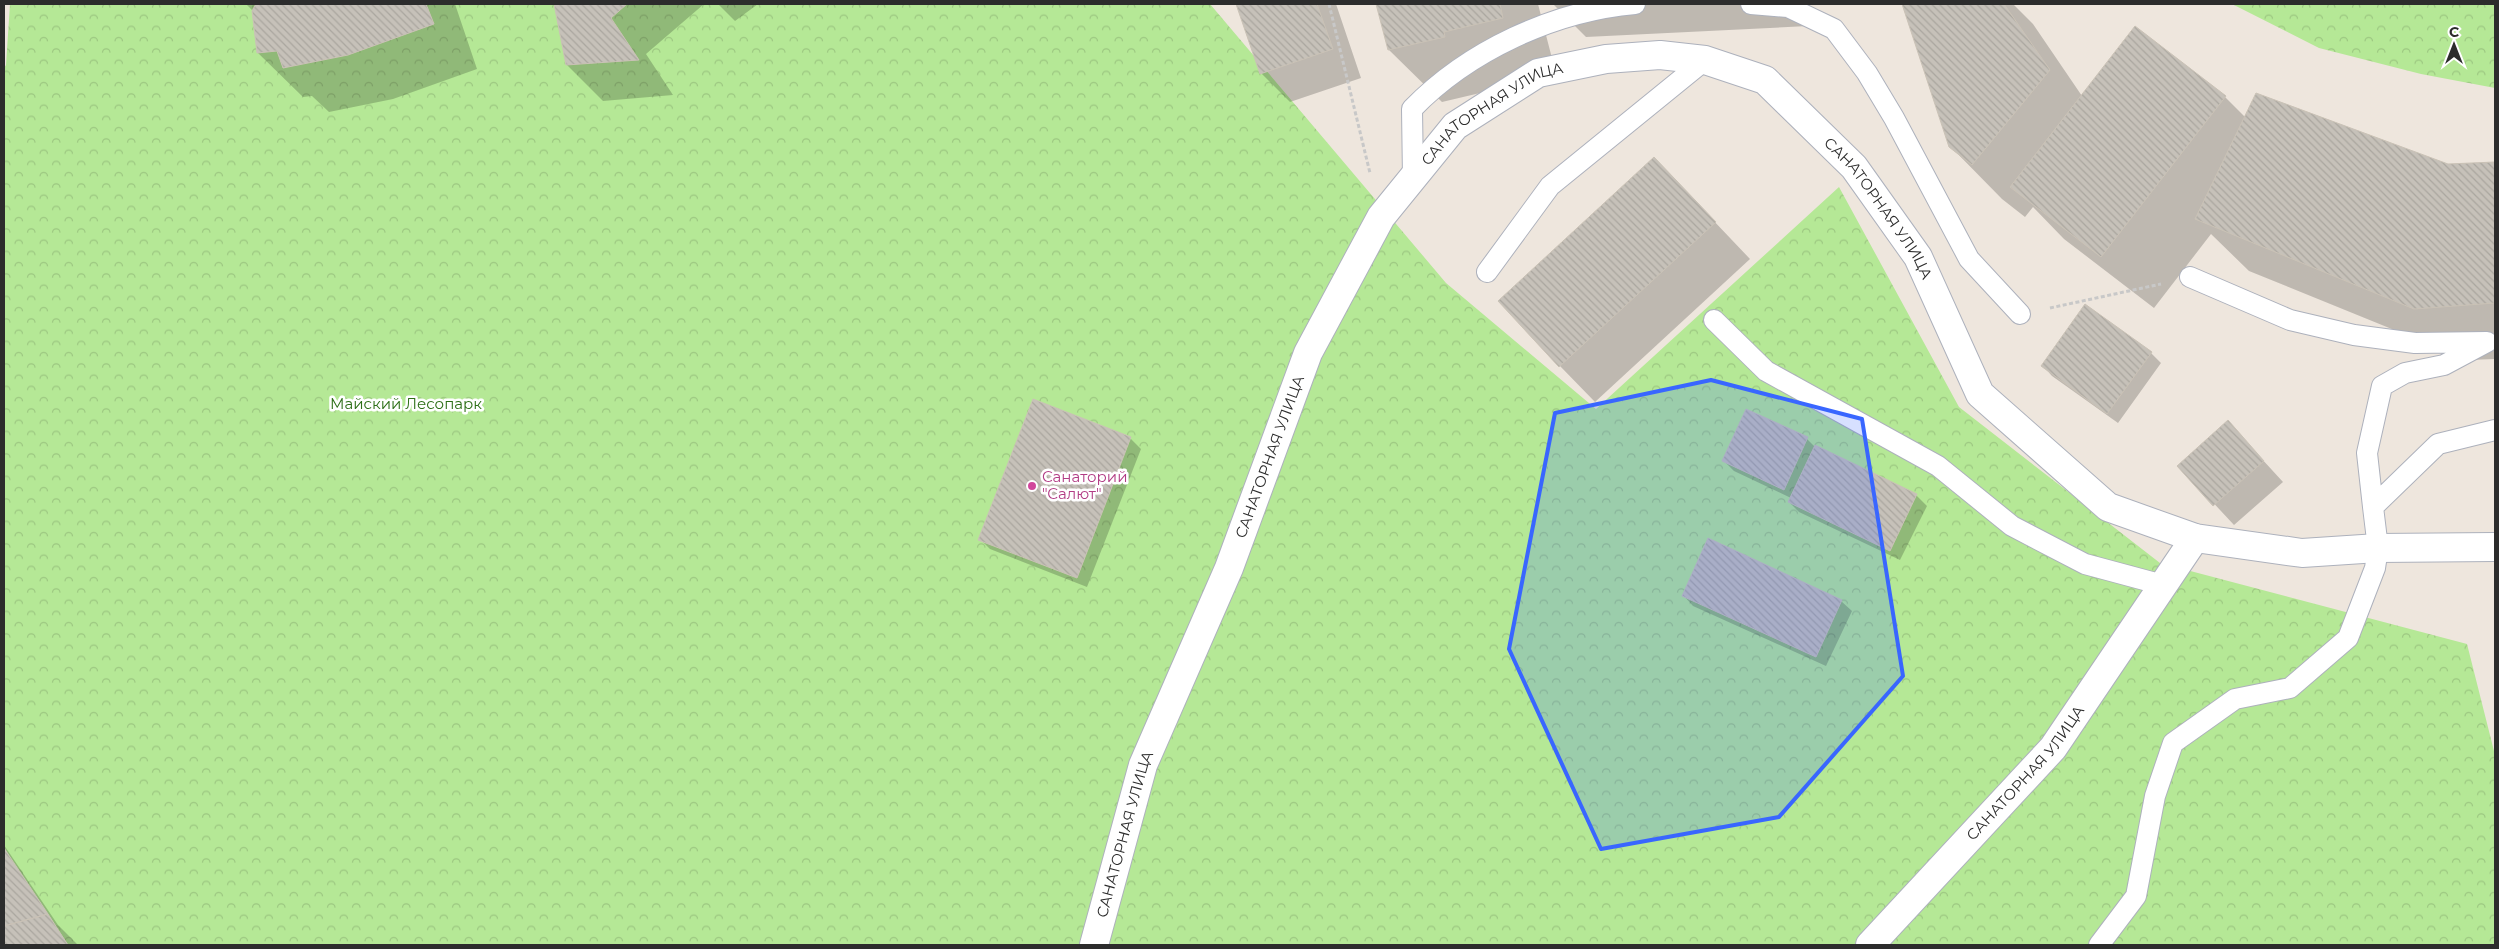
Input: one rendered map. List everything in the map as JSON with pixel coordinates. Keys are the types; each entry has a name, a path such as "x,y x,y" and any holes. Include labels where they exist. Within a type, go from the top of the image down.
{"street":[{"name":"САНАТОРНАЯ УЛИЦА","path":"1090,942 1143,765 1229,568 1308,352 1381,217 1412,178 1455,126 1538,73 1606,59 1660,54 1705,60 1765,80 1854,167 1918,257 1980,394 2108,507 2195,538 2302,553 2378,548 2495,548"},
{"name":"САНАТОРНАЯ УЛИЦА","path":"1870,945 2053,748 2195,538"}],"lane":[{"path":"1412,178 1412,109 1433,87 1482,54 1548,23 1611,6 1635,4"},
{"path":"1751,4 1788,5 1834,29 1867,73 1970,259 2020,314"},
{"path":"1487,272 1550,186 1705,60"},
{"path":"2190,277 2290,320 2354,335 2415,343 2491,341"},
{"path":"1714,320 1766,371 1938,466 2012,526 2085,564 2162,586"},
{"path":"2099,945 2136,896 2155,796 2174,743 2235,699 2290,688 2348,638 2374,568 2378,548 2367,452 2382,386 2405,373 2444,365 2491,341"},
{"path":"2373,507 2438,444 2495,430"}],"path":[{"path":"1329,4 1381,217"},
{"path":"2020,314 2190,277"}],"highlighted area":[{"path":"1711,380 1862,419 1903,676 1779,817 1601,849 1509,649 1555,413"}],"green space":[{"name":"Санаторий \"Салют\"","path":"10,4 1210,4 1446,283 1596,409 1839,187 1959,407 2160,563 2467,644 2495,755 2495,945 4,945 4,68 6,65"},
{"path":"2232,4 2495,4 2495,88 2421,74 2319,48"}],"building":[{"path":"256,4 426,4 434,24 348,55 283,68 277,51 257,53 252,11"},
{"path":"554,4 627,4 611,18 639,60 566,65"},
{"path":"1236,4 1317,4 1333,49 1260,74"},
{"path":"1376,4 1500,4 1503,18 1444,32 1445,37 1388,50"},
{"path":"1902,4 2004,4 2050,70 1972,165 1949,147"},
{"path":"2135,26 2226,96 2101,257 2010,187"},
{"path":"2256,93 2448,164 2495,162 2495,303 2414,309 2195,219"},
{"path":"1654,157 1716,222 1559,367 1498,301"},
{"path":"2085,304 2152,352 2107,414 2041,366"},
{"path":"1033,399 1131,437 1077,578 978,540"},
{"path":"1746,409 1808,437 1784,490 1722,461"},
{"path":"2228,420 2264,461 2213,506 2177,466"},
{"path":"1815,445 1917,494 1890,551 1788,502"},
{"path":"1708,538 1842,600 1816,657 1682,596"},
{"path":"4,848 48,914 4,926"},
{"path":"48,914 68,945 4,945 4,926"}],"place":[{"name":"Санаторий \"Салют\"","path":"1032,486"}],"park label":[{"name":"Майский Лесопарк","path":"406,404"}]}
